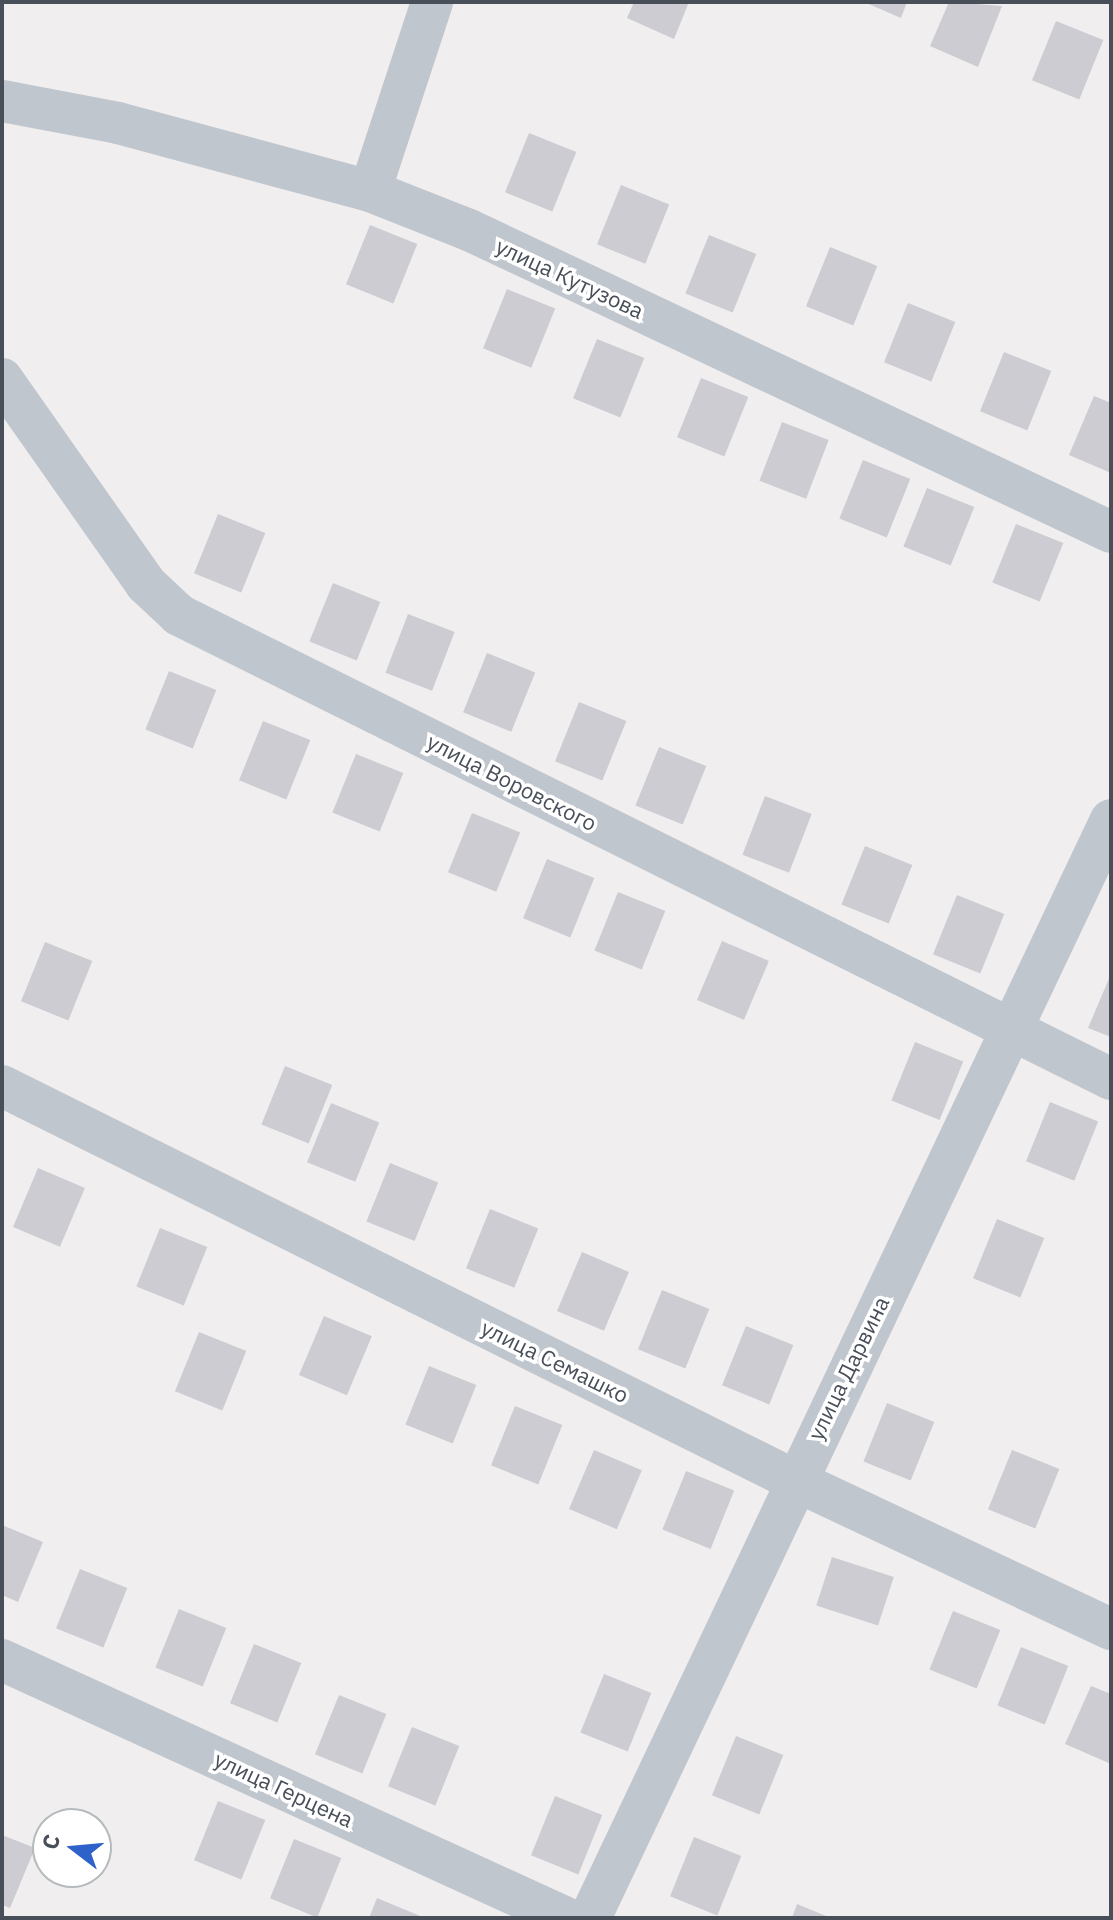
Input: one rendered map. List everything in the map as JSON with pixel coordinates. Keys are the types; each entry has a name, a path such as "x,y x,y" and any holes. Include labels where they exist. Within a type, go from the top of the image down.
{"street":[{"path":"370,191 432,2"},
{"name":"улица Кутузова","path":"2,101 118,123 370,191 483,237 1111,532"},
{"name":"улица Воровского","path":"2,379 146,584 179,615 1111,1079"},
{"name":"улица Дарвина","path":"590,1918 794,1480 1111,820"},
{"name":"улица Семашко","path":"2,1086 794,1480 1111,1629"},
{"name":"улица Герцена","path":"2,1660 566,1918"}],"building":[{"path":"634,2 689,2 674,39 627,18"},
{"path":"864,2 907,2 901,18"},
{"path":"949,2 1002,6 978,67 930,46"},
{"path":"1056,21 1103,40 1079,99 1032,80"},
{"path":"529,133 576,152 552,211 505,192"},
{"path":"621,185 669,204 645,264 597,244"},
{"path":"370,225 417,244 393,303 346,284"},
{"path":"709,235 756,254 733,313 685,293"},
{"path":"830,247 877,266 853,325 806,306"},
{"path":"507,289 555,308 531,368 483,348"},
{"path":"908,303 955,322 931,381 884,362"},
{"path":"597,339 644,358 620,417 573,398"},
{"path":"1004,352 1051,371 1027,430 980,411"},
{"path":"701,378 748,397 724,456 677,437"},
{"path":"1094,396 1111,403 1111,473 1069,455"},
{"path":"782,422 829,440 806,499 759,481"},
{"path":"863,460 910,479 887,538 839,518"},
{"path":"927,488 974,507 951,566 903,546"},
{"path":"218,514 265,533 241,592 194,573"},
{"path":"1016,524 1063,543 1040,602 992,582"},
{"path":"333,583 380,602 357,661 309,641"},
{"path":"408,614 455,632 432,691 385,673"},
{"path":"487,653 535,672 511,732 463,712"},
{"path":"169,671 216,690 193,749 145,729"},
{"path":"579,702 626,721 602,780 555,761"},
{"path":"263,721 310,740 286,799 239,780"},
{"path":"659,747 706,766 683,825 635,805"},
{"path":"356,754 403,773 380,832 332,812"},
{"path":"765,796 812,814 789,873 742,855"},
{"path":"472,813 520,832 496,892 448,872"},
{"path":"865,846 912,865 889,924 841,904"},
{"path":"547,859 594,878 570,937 523,918"},
{"path":"618,892 665,911 642,970 594,950"},
{"path":"957,895 1004,914 980,973 933,954"},
{"path":"722,941 769,961 744,1020 697,1000"},
{"path":"45,942 92,961 68,1020 21,1001"},
{"path":"1111,974 1111,1037 1088,1028"},
{"path":"915,1042 963,1061 940,1120 891,1100"},
{"path":"285,1066 332,1085 309,1144 261,1124"},
{"path":"1050,1102 1098,1121 1074,1181 1026,1161"},
{"path":"331,1103 379,1122 355,1182 307,1162"},
{"path":"390,1163 438,1182 415,1241 366,1221"},
{"path":"38,1168 85,1188 60,1247 13,1227"},
{"path":"490,1209 538,1228 514,1288 466,1268"},
{"path":"997,1219 1044,1238 1020,1297 973,1278"},
{"path":"160,1228 207,1247 184,1306 136,1286"},
{"path":"582,1252 629,1272 604,1331 557,1311"},
{"path":"662,1290 709,1309 685,1368 638,1349"},
{"path":"324,1316 372,1336 347,1395 299,1375"},
{"path":"746,1326 793,1345 769,1404 722,1385"},
{"path":"199,1332 246,1351 222,1410 175,1391"},
{"path":"429,1366 476,1385 453,1444 405,1424"},
{"path":"887,1403 934,1422 911,1481 863,1461"},
{"path":"515,1406 562,1425 538,1484 491,1465"},
{"path":"594,1450 642,1470 617,1529 569,1509"},
{"path":"1012,1450 1059,1469 1035,1528 988,1509"},
{"path":"686,1471 734,1490 711,1549 662,1529"},
{"path":"2,1525 43,1542 18,1602 2,1595"},
{"path":"832,1557 894,1577 878,1626 816,1606"},
{"path":"80,1569 127,1588 103,1647 56,1628"},
{"path":"179,1609 226,1628 203,1687 155,1667"},
{"path":"953,1611 1000,1630 977,1689 929,1669"},
{"path":"254,1644 301,1663 277,1722 230,1703"},
{"path":"1021,1647 1068,1666 1045,1725 997,1705"},
{"path":"604,1674 651,1693 628,1752 580,1732"},
{"path":"1091,1686 1111,1694 1111,1764 1065,1744"},
{"path":"339,1695 386,1714 362,1773 315,1754"},
{"path":"412,1727 459,1746 435,1805 388,1786"},
{"path":"736,1736 783,1755 759,1814 712,1795"},
{"path":"555,1796 602,1815 578,1874 531,1855"},
{"path":"218,1801 265,1820 241,1879 194,1860"},
{"path":"2,1835 32,1847 32,1855 10,1908 2,1905"},
{"path":"694,1837 741,1856 717,1915 670,1896"},
{"path":"294,1839 341,1858 317,1917 270,1898"},
{"path":"377,1898 425,1918 369,1918"},
{"path":"797,1904 831,1918 792,1918"}]}
